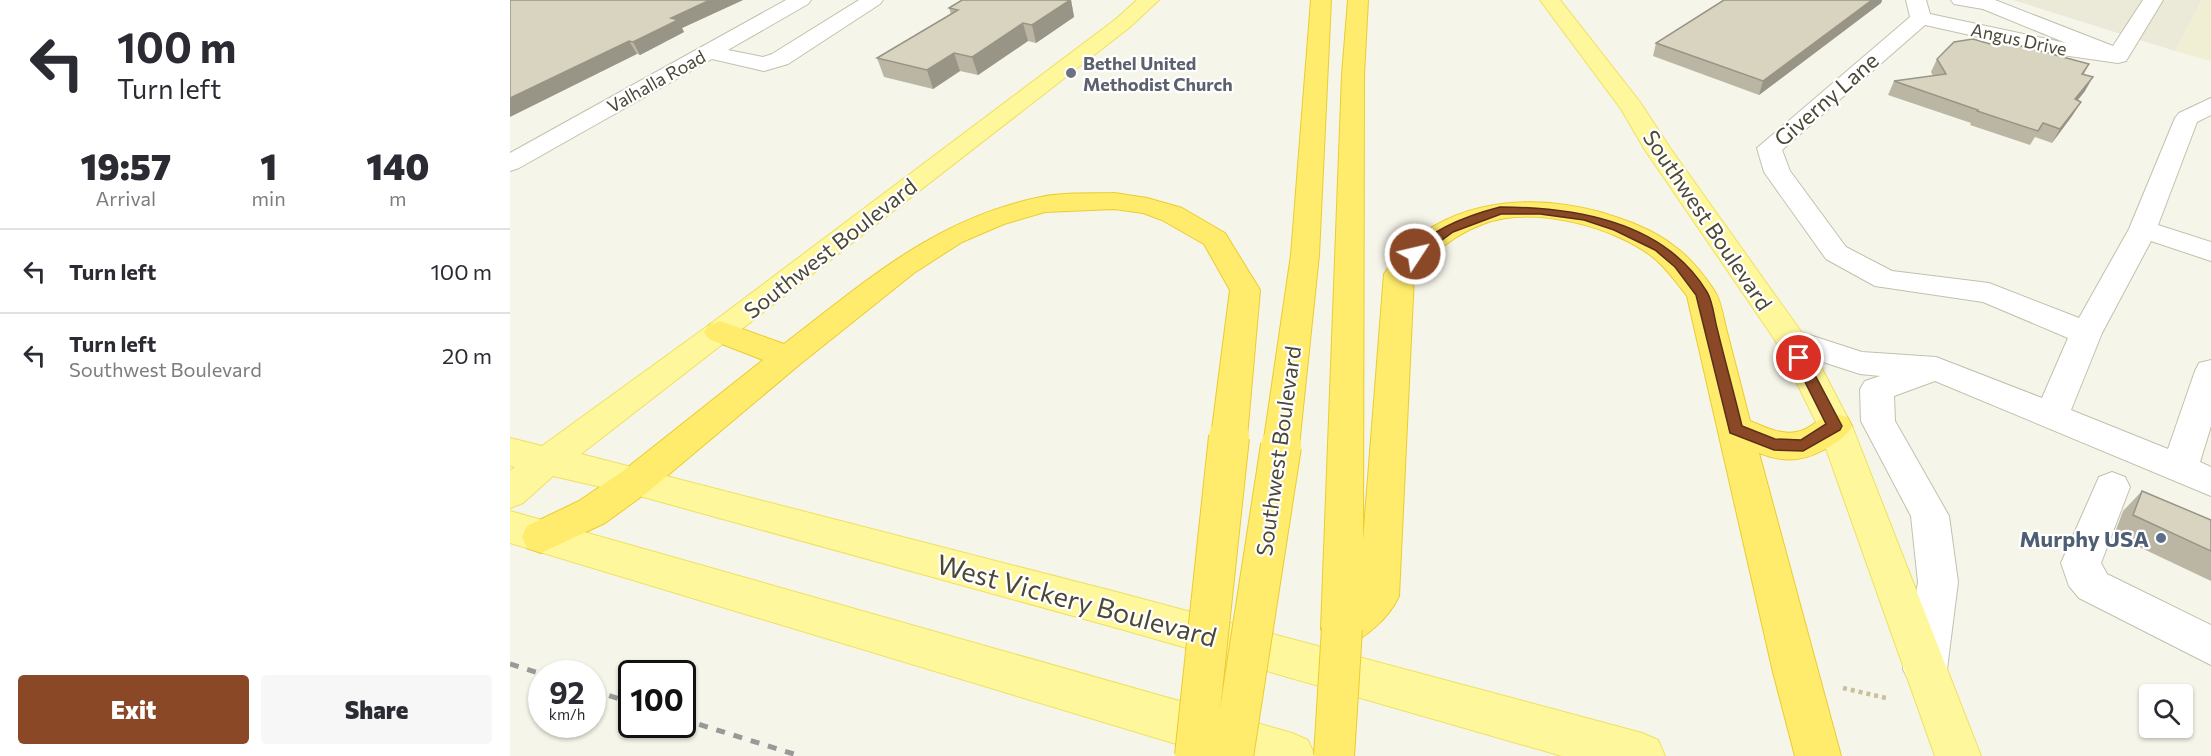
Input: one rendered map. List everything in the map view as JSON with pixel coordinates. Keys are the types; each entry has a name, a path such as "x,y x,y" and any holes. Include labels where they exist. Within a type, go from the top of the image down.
{"highway":[{"name":"Southwest Boulevard","path":"1233,756 1281,447 1305,255 1322,0"},
{"path":"1334,756 1342,629 1353,75 1358,0"},
{"path":"525,532 592,512 636,481 788,357 904,267 952,236 994,218 1043,204 1114,201 1147,206 1172,214 1215,239 1245,290 1195,756"},
{"path":"1342,629 1379,596 1399,274 1415,254 1449,230 1478,217 1500,211 1540,210 1586,217 1618,228 1659,248 1679,265 1702,295 1795,672 1818,756"},
{"path":"720,332 788,357"},
{"path":"1736,429 1774,445 1803,446 1834,426"}],"main road":[{"name":"Southwest Boulevard","path":"510,493 545,462 720,332 1149,0"},
{"name":"Southwest Boulevard","path":"1550,0 1632,107 1658,150 1791,340 1834,426 1958,756"},
{"name":"West Vickery Boulevard","path":"510,452 545,462 636,481 1642,756"},
{"path":"525,532 1292,756"}],"street":[{"name":"Valhalla Road","path":"510,163 801,0"},
{"path":"709,52 764,64 780,58 873,0"},
{"name":"Angus Drive","path":"1961,0 1987,4 2118,56"},
{"path":"2118,56 2153,0"},
{"name":"Angus Drive","path":"1918,9 2055,48 2118,56"},
{"name":"Giverny Lane","path":"1918,9 1769,148 1777,172 1836,253 1885,279 1989,293 2086,333"},
{"path":"2052,415 2086,333 2143,229 2187,118 2211,105"},
{"path":"2143,229 2211,252"},
{"path":"1791,340 1860,363 1936,368 2211,482"},
{"path":"1924,669 1938,582 1930,516 1878,421 1877,389 1936,368"},
{"path":"2180,469 2211,371"},
{"path":"2128,447 2127,493 2081,563 2083,574 2093,586 2211,646"}],"path":[{"path":"1839,688 1886,698"}],"shaded area":[{"path":"2013,0 2202,0 2175,51"},
{"path":"2202,0 2211,0 2211,61 2175,51"}],"building":[{"path":"510,0 710,0 671,18 678,20 510,98"},
{"path":"962,0 1070,0 1032,25 1023,23 972,57 954,53 927,70 877,58 958,10 949,8"},
{"path":"1724,0 1872,0 1763,81 1656,43"},
{"path":"1973,39 1990,44 1995,39 2089,64 2082,74 2093,77 2075,99 2081,102 2060,129 2043,123 2038,131 1894,81 1946,74 1937,59 1954,42"},
{"path":"2142,491 2211,520 2211,551 2133,515"}],"railway":[{"path":"510,664 528,670"},
{"path":"606,695 618,698"},
{"path":"696,723 800,756"}],"place":[{"name":"Bethel United Methodist Church","path":"1071,73"},
{"name":"Murphy USA","path":"2161,538"}],"route":[{"path":"1415,254 1449,230 1478,217 1500,211 1540,210 1586,217 1618,228 1659,248 1679,265 1702,295 1736,429 1774,445 1803,446 1834,426 1799,358"}]}
